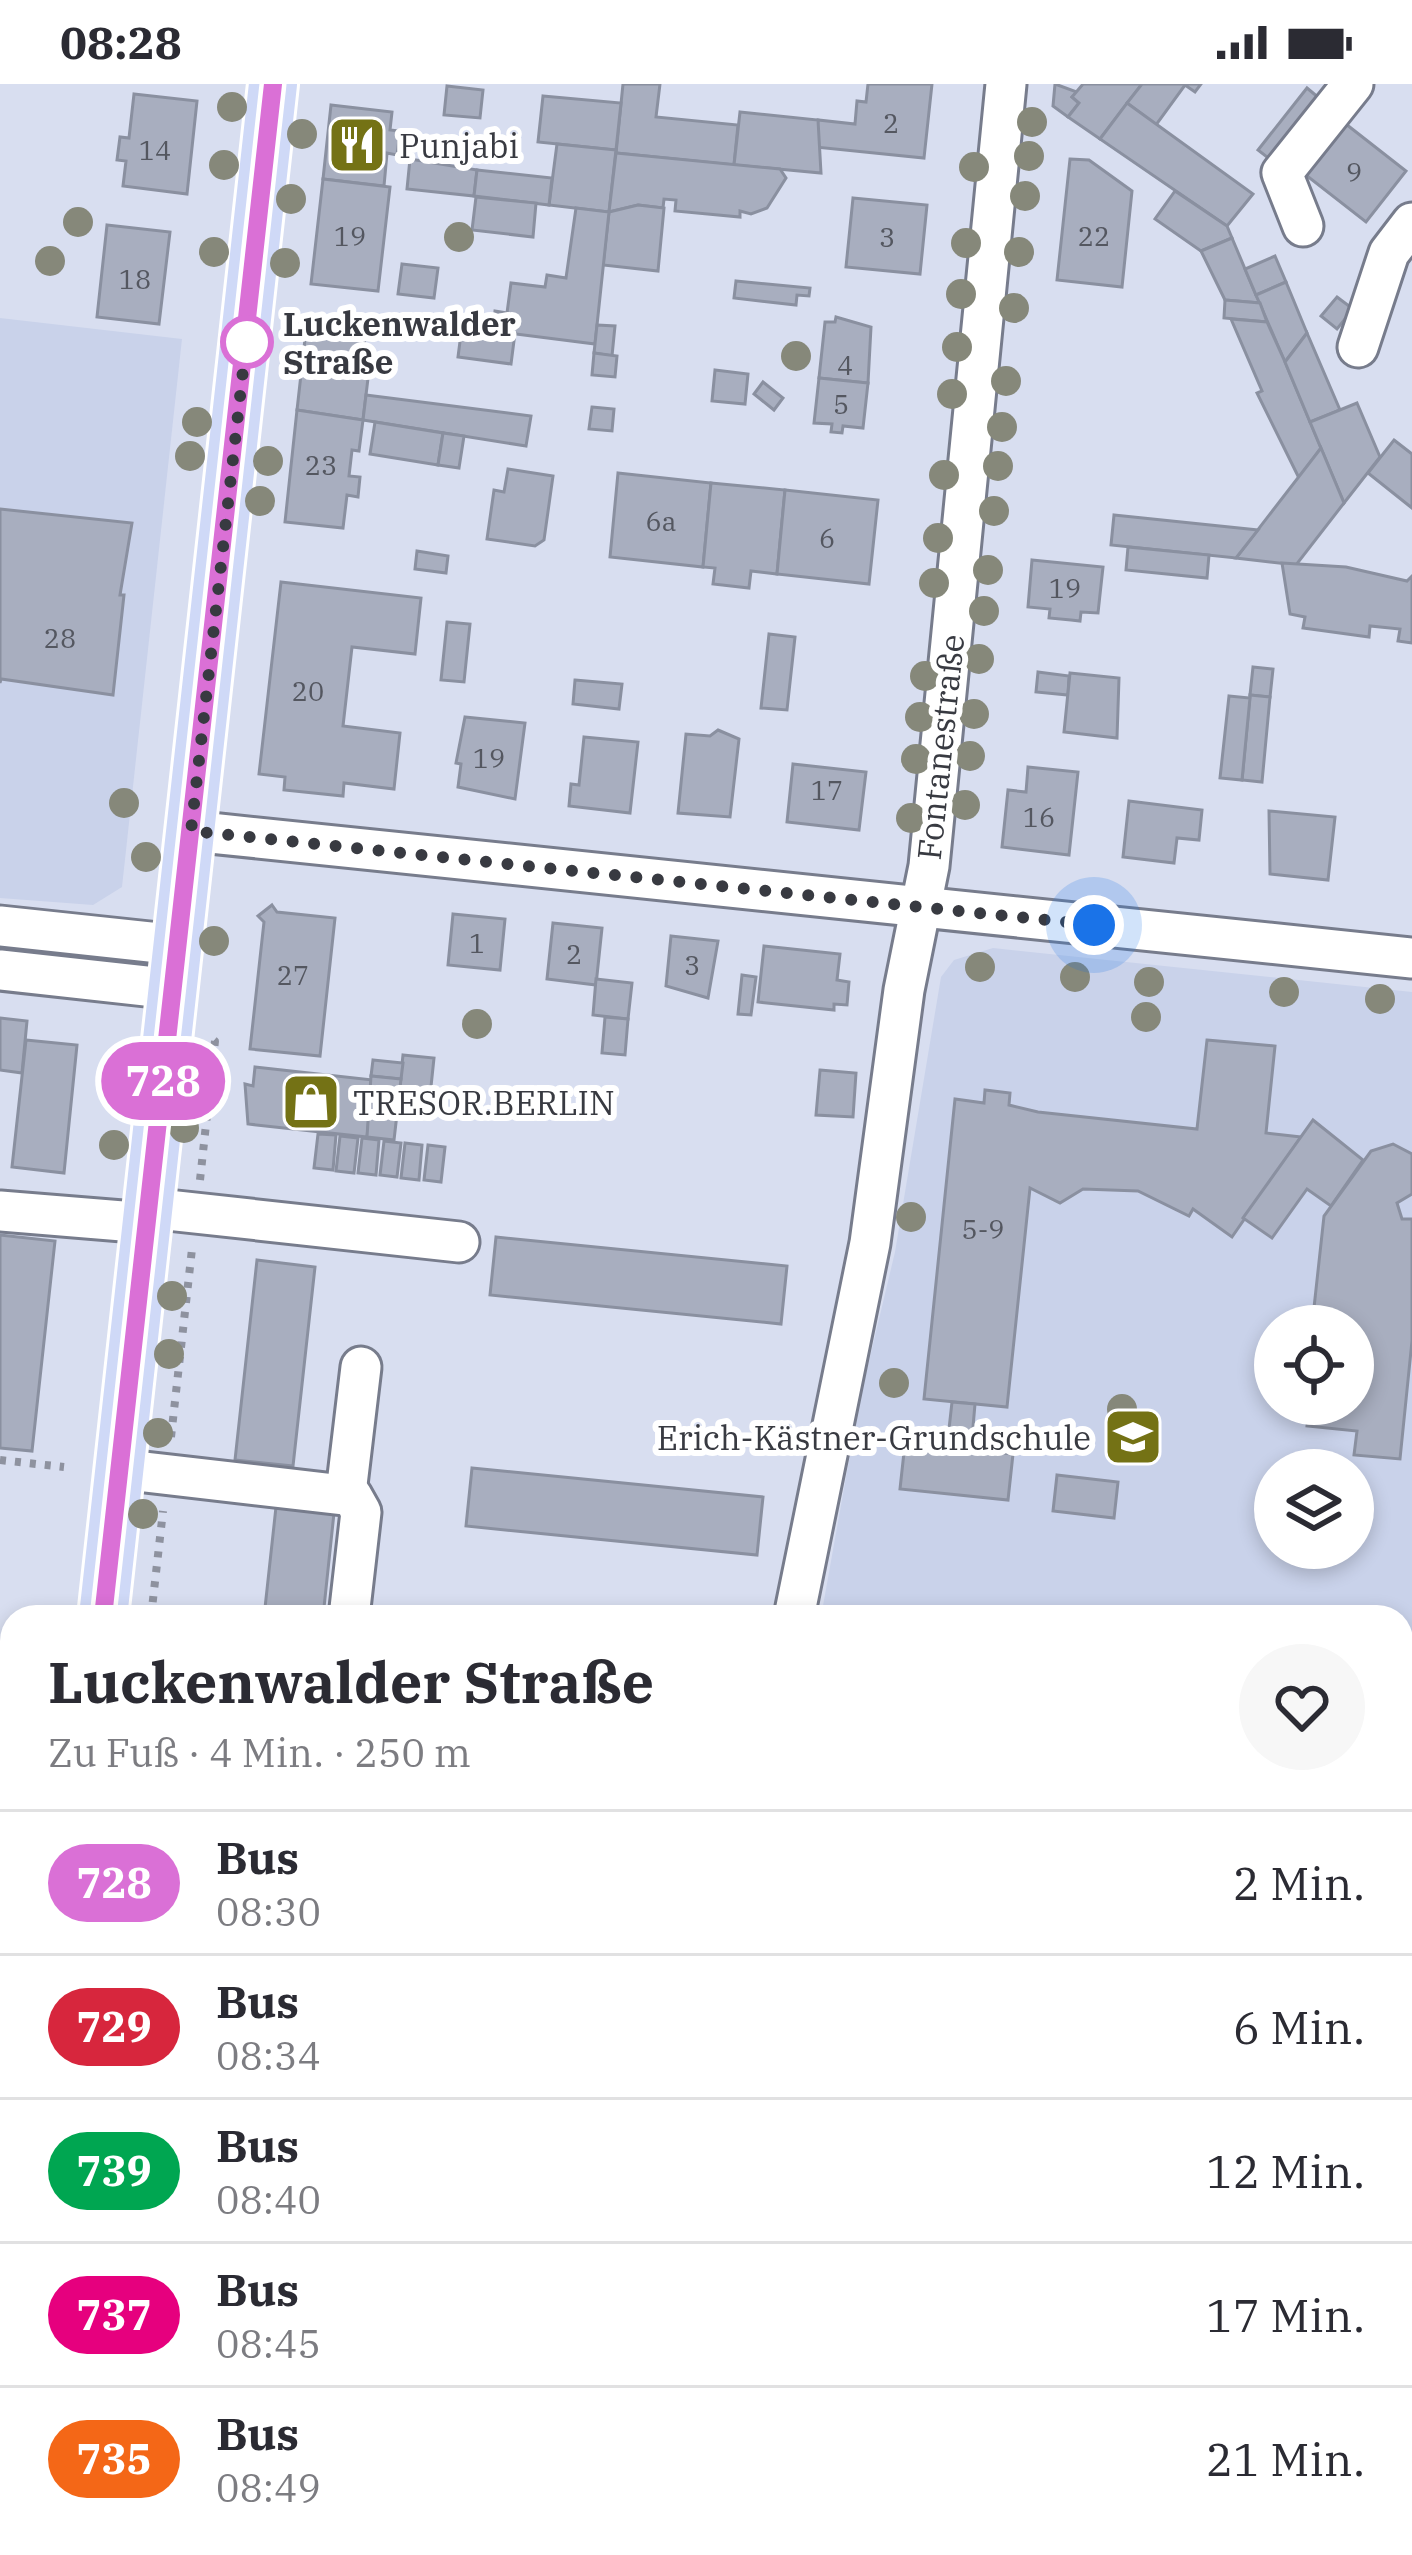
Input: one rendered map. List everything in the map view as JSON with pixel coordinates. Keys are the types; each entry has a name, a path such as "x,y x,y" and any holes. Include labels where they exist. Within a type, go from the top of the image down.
{"main road":[{"path":"104,1605 273,84"}],"street":[{"name":"Fontanestraße","path":"796,1605 869,1244 904,990 929,866 1006,84"},
{"path":"1304,226 1282,173 1353,84"},
{"path":"1358,347 1389,253 1412,224"},
{"path":"191,831 1412,958"},
{"path":"0,926 176,967"},
{"path":"0,970 176,967"},
{"path":"0,1211 196,1215 459,1242"},
{"path":"350,1605 361,1512 346,1493 361,1367"},
{"path":"119,1469 346,1493"}],"path":[{"path":"152,1605 215,1041"},
{"path":"0,1460 64,1467"}],"shaded area":[{"path":"0,318 182,339 122,887 93,905 0,898"},
{"name":"Erich-Kästner-Grundschule","path":"993,948 1412,992 1412,1605 823,1605 860,1399 895,1252 941,977 954,960"}],"building":[{"path":"623,84 660,84 656,117 738,125 734,165 616,153"},
{"path":"868,84 932,84 924,158 815,147 818,120 855,124 857,101 866,102"},
{"path":"1055,84 1077,92 1072,97 1079,103 1068,117 1053,106"},
{"path":"1083,84 1142,84 1100,139 1068,117 1079,103 1072,97"},
{"path":"1142,84 1201,84 1195,92 1185,85 1156,125 1127,103"},
{"path":"447,86 483,90 480,118 444,115"},
{"path":"1307,88 1325,103 1276,164 1258,150"},
{"path":"134,94 197,101 187,194 123,186 126,161 117,160 120,137 129,138"},
{"path":"543,96 621,103 616,150 538,142"},
{"path":"1127,103 1253,194 1227,226 1100,139"},
{"path":"331,105 392,112 390,130 400,131 397,155 387,153 384,186 323,179"},
{"path":"740,112 818,120 821,173 734,165"},
{"path":"1342,121 1406,171 1366,222 1302,172"},
{"path":"557,144 616,150 609,212 549,205"},
{"path":"616,153 780,169 786,178 767,208 751,214 740,211 740,217 675,211 676,200 664,199 663,208 638,205 609,212"},
{"path":"410,159 477,170 474,196 407,189"},
{"path":"1070,159 1089,160 1132,191 1122,287 1057,280"},
{"path":"477,170 552,178 549,205 474,196"},
{"path":"323,179 390,187 378,291 311,284"},
{"path":"1175,191 1227,226 1232,238 1201,251 1155,219"},
{"path":"476,197 536,203 533,237 472,230"},
{"path":"853,198 927,205 920,274 846,267"},
{"path":"638,205 664,208 658,271 603,265 609,212"},
{"path":"576,208 609,212 595,344 493,331 495,311 507,313 511,283 545,287 547,275 566,278"},
{"path":"107,225 170,232 159,324 97,317"},
{"path":"1232,238 1260,303 1225,300 1201,251"},
{"path":"1275,256 1286,282 1256,295 1245,269"},
{"path":"402,264 438,268 434,298 398,294"},
{"path":"736,281 810,288 809,296 797,295 796,305 734,298"},
{"path":"1286,282 1307,333 1285,362 1256,295"},
{"path":"1337,297 1353,309 1337,329 1321,316"},
{"path":"1225,300 1260,303 1267,322 1224,318"},
{"path":"836,317 871,327 868,383 819,378 825,322 835,322"},
{"path":"1231,319 1267,322 1285,362 1321,448 1299,478 1257,393 1262,391"},
{"path":"597,325 615,326 612,356 594,353"},
{"path":"462,326 515,333 511,364 458,357"},
{"path":"306,330 365,336 361,369 369,370 363,420 297,410"},
{"path":"1307,333 1340,410 1310,422 1285,362"},
{"path":"594,353 617,356 615,377 592,375"},
{"path":"715,370 748,374 745,404 712,401"},
{"path":"819,378 868,383 863,428 843,426 842,433 831,432 832,424 814,423"},
{"path":"763,382 783,398 774,410 754,394"},
{"path":"366,395 531,416 526,446 363,420"},
{"path":"1357,403 1380,457 1344,503 1310,422"},
{"path":"592,407 614,409 612,431 589,429"},
{"path":"297,410 363,420 359,451 352,450 349,476 360,477 358,497 347,495 343,528 285,522"},
{"path":"375,422 443,433 438,465 370,454"},
{"path":"443,433 464,436 459,468 438,465"},
{"path":"1394,440 1412,454 1412,508 1368,473"},
{"path":"1321,448 1344,503 1296,565 1236,558"},
{"path":"508,469 553,476 544,540 535,546 487,539 494,490 504,492"},
{"path":"618,473 711,483 703,567 610,557"},
{"path":"711,483 785,490 777,574 751,571 749,588 713,584 715,568 703,567"},
{"path":"785,490 878,500 869,584 777,574"},
{"path":"0,509 132,523 120,595 124,595 113,695 1,679 0,683"},
{"path":"1114,515 1258,530 1236,558 1111,545"},
{"path":"1128,547 1209,555 1207,578 1126,570"},
{"path":"417,551 448,556 446,573 415,569"},
{"path":"1032,560 1103,567 1098,613 1081,612 1080,621 1049,618 1050,609 1028,607"},
{"path":"1282,563 1346,567 1407,581 1412,576 1412,643 1398,641 1400,629 1370,626 1369,637 1303,628 1305,617 1290,614"},
{"path":"281,582 421,598 415,654 352,647 343,726 400,733 394,789 344,783 343,796 284,790 285,777 259,774"},
{"path":"447,622 470,624 464,682 441,680"},
{"path":"769,634 795,637 787,710 761,708"},
{"path":"1253,667 1273,669 1270,697 1250,695"},
{"path":"1038,672 1069,676 1068,695 1036,692"},
{"path":"1070,673 1119,678 1117,738 1064,732"},
{"path":"575,680 622,684 619,709 573,704"},
{"path":"1250,695 1270,697 1262,782 1242,780"},
{"path":"1229,696 1250,698 1242,780 1220,778"},
{"path":"465,717 525,723 515,799 458,787 461,764 456,763"},
{"path":"718,730 739,739 730,817 678,813 686,734 710,736"},
{"path":"584,737 638,742 630,813 569,806 571,784 579,785"},
{"path":"793,764 866,772 859,830 787,822"},
{"path":"1028,767 1078,772 1069,855 1002,847 1008,790 1026,792"},
{"path":"1129,801 1202,810 1199,840 1177,838 1174,863 1123,857"},
{"path":"1269,811 1335,817 1328,880 1270,874"},
{"path":"272,905 277,912 335,918 320,1056 250,1049 264,922 258,916"},
{"path":"453,914 505,919 500,970 448,965"},
{"path":"553,923 602,928 596,985 547,979"},
{"path":"671,936 718,941 708,998 666,986"},
{"path":"764,946 840,954 837,980 849,982 847,1005 834,1004 834,1010 758,1002"},
{"path":"742,975 756,977 751,1015 738,1014"},
{"path":"596,979 632,983 628,1019 593,1015"},
{"path":"605,1017 628,1019 625,1055 602,1053"},
{"path":"0,1018 27,1021 22,1073 0,1070"},
{"path":"26,1040 77,1045 64,1173 12,1167"},
{"path":"1207,1040 1275,1046 1266,1133 1301,1137 1232,1237 1193,1209 1189,1216 1138,1191 1083,1189 1060,1203 1030,1188 1007,1407 924,1399 955,1099 984,1103 985,1090 1010,1093 1009,1105 1038,1112 1197,1129"},
{"path":"403,1055 434,1058 428,1115 397,1111"},
{"path":"373,1060 403,1063 401,1079 371,1076"},
{"path":"255,1067 373,1080 367,1137 248,1124 245,1084 253,1086"},
{"path":"820,1070 856,1073 853,1117 816,1115"},
{"path":"371,1076 401,1079 394,1140 367,1137"},
{"path":"1313,1120 1363,1160 1331,1206 1307,1189 1272,1238 1243,1218"},
{"path":"318,1134 336,1135 333,1170 314,1168"},
{"path":"340,1136 358,1138 354,1173 336,1171"},
{"path":"362,1138 379,1140 376,1175 358,1173"},
{"path":"384,1141 401,1143 397,1177 380,1175"},
{"path":"405,1143 422,1145 419,1180 401,1178"},
{"path":"1393,1144 1412,1154 1412,1194 1397,1203 1402,1219 1412,1219 1412,1341 1400,1459 1374,1457 1374,1449 1355,1449 1357,1431 1307,1426 1374,1425 1374,1305 1314,1305 1324,1216 1371,1151"},
{"path":"428,1145 445,1147 441,1182 424,1180"},
{"path":"0,1235 55,1241 32,1451 0,1448"},
{"path":"496,1237 787,1266 781,1324 490,1295"},
{"path":"257,1260 315,1267 293,1466 235,1460"},
{"path":"952,1402 975,1404 971,1450 1013,1454 1008,1500 900,1489 905,1443 947,1447"},
{"path":"472,1468 763,1497 757,1555 466,1526"},
{"path":"1057,1475 1118,1482 1114,1518 1053,1511"},
{"path":"276,1507 334,1513 324,1605 265,1605"}],"bus line":[{"name":"728","path":"104,1605 273,84"}],"place":[{"name":"Punjabi","path":"357,145"},
{"name":"Luckenwalder Straße","path":"247,342"},
{"name":"TRESOR.BERLIN","path":"311,1102"},
{"name":"Erich-Kästner-Grundschule","path":"1133,1437"}],"route":[{"path":"247,342 248,326 191,831 1094,925"}]}
